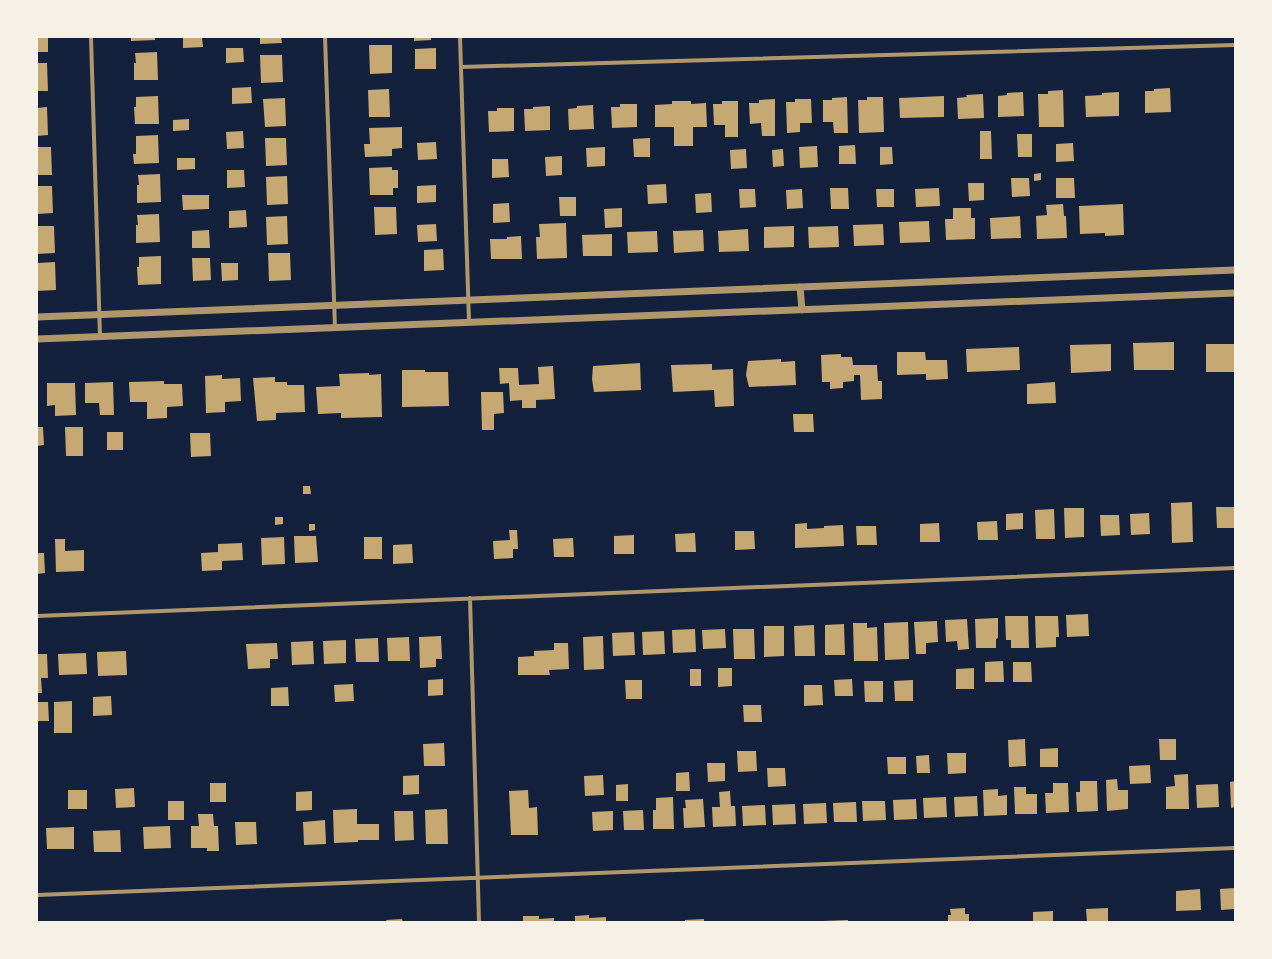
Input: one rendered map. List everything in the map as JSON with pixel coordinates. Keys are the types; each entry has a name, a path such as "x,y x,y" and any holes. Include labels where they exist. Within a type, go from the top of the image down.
{"street":[{"path":"91,37 100,336"},
{"path":"325,37 335,328"},
{"path":"460,37 469,322"},
{"path":"461,67 1235,45"},
{"path":"37,317 1235,270"},
{"path":"800,287 802,310"},
{"path":"37,339 1235,293"},
{"path":"37,616 1235,568"},
{"path":"470,598 479,922"},
{"path":"37,895 1235,848"}],"building":[{"path":"37,37 48,37 48,52 37,52"},
{"path":"131,37 155,37 155,40 131,41"},
{"path":"183,37 202,37 203,47 183,48"},
{"path":"260,37 281,37 282,43 260,44"},
{"path":"414,37 431,37 431,40 414,41"},
{"path":"369,45 392,45 392,73 370,74"},
{"path":"226,48 243,48 244,62 226,63"},
{"path":"436,48 436,69 415,69 415,49"},
{"path":"157,52 158,80 134,80 134,63 136,63 135,53"},
{"path":"260,55 282,55 283,82 261,83"},
{"path":"37,63 47,63 48,91 37,91"},
{"path":"251,87 252,103 232,104 232,88"},
{"path":"1170,88 1171,112 1145,113 1145,91"},
{"path":"389,89 390,117 369,117 368,90"},
{"path":"1063,90 1064,127 1039,127 1038,94 1048,94 1048,91"},
{"path":"1023,92 1024,116 998,117 998,96 1007,95 1007,93"},
{"path":"1119,92 1119,116 1086,117 1085,96"},
{"path":"983,94 984,118 958,119 957,98 967,97 966,95"},
{"path":"158,96 159,124 135,124 134,107 136,107 136,97"},
{"path":"944,96 944,117 900,118 899,98"},
{"path":"847,97 848,133 834,133 833,122 823,122 823,100"},
{"path":"867,97 883,97 884,132 859,133 858,100 867,100"},
{"path":"285,98 286,126 265,127 263,99"},
{"path":"775,99 775,136 762,136 761,123 750,124 749,103 759,103 759,100"},
{"path":"795,99 811,99 812,123 800,123 800,132 787,133 786,102 795,102"},
{"path":"672,101 691,101 691,104 706,103 707,127 693,127 693,146 674,146 674,127 655,127 655,105 672,104"},
{"path":"722,101 738,101 738,137 725,137 725,125 714,125 713,104 722,104"},
{"path":"620,104 637,104 637,127 612,128 611,107 620,107"},
{"path":"593,105 594,129 569,130 568,109 577,108 577,106"},
{"path":"550,106 550,130 525,131 524,109"},
{"path":"47,107 48,135 37,136 37,108"},
{"path":"497,108 514,108 514,131 489,132 488,111 497,111"},
{"path":"189,119 189,130 173,131 173,120"},
{"path":"402,127 402,148 392,149 392,156 365,157 364,144 370,144 369,128"},
{"path":"243,131 244,148 227,149 226,132"},
{"path":"980,131 991,131 992,159 980,159"},
{"path":"1017,134 1032,134 1032,157 1018,157"},
{"path":"158,135 159,163 134,164 133,154 136,154 136,136"},
{"path":"265,138 286,138 287,165 266,166"},
{"path":"650,138 650,157 634,157 633,139"},
{"path":"436,142 437,159 418,160 417,143"},
{"path":"1073,143 1074,161 1056,162 1056,144"},
{"path":"855,145 856,164 839,164 839,146"},
{"path":"817,146 818,167 800,168 799,147"},
{"path":"37,147 51,147 52,175 37,175"},
{"path":"605,147 605,166 587,167 586,148"},
{"path":"880,147 892,147 893,164 880,165"},
{"path":"746,149 747,168 731,169 730,150"},
{"path":"783,149 784,166 773,167 772,150"},
{"path":"562,156 562,175 546,176 545,157"},
{"path":"177,158 195,158 195,169 177,170"},
{"path":"492,159 508,159 509,177 492,178"},
{"path":"392,167 392,170 398,170 398,188 393,188 393,195 370,195 369,168"},
{"path":"227,170 244,170 245,187 227,188"},
{"path":"1041,173 1041,180 1034,181 1034,174"},
{"path":"160,174 161,202 137,203 137,185 139,185 138,175"},
{"path":"287,176 288,204 267,205 266,177"},
{"path":"1011,178 1029,178 1030,196 1012,197"},
{"path":"1056,178 1074,178 1075,198 1056,198"},
{"path":"968,183 984,183 984,200 969,201"},
{"path":"666,184 667,203 648,204 647,185"},
{"path":"436,185 436,202 417,203 417,186"},
{"path":"37,186 52,186 53,213 37,214"},
{"path":"830,188 848,188 849,209 831,209"},
{"path":"939,188 940,206 916,207 915,189"},
{"path":"739,189 755,189 756,207 740,208"},
{"path":"802,189 803,208 787,209 786,190"},
{"path":"876,189 894,189 894,207 877,207"},
{"path":"711,193 712,212 696,213 695,194"},
{"path":"182,195 209,195 209,209 183,210"},
{"path":"559,197 576,197 576,216 560,216"},
{"path":"509,203 510,222 493,223 493,204"},
{"path":"1063,204 1064,216 1066,216 1067,238 1037,239 1036,216 1047,215 1046,205"},
{"path":"1123,204 1124,235 1105,236 1105,233 1080,234 1079,206"},
{"path":"374,207 396,207 397,234 375,235"},
{"path":"622,208 622,227 605,228 604,209"},
{"path":"953,208 971,208 971,218 975,218 975,239 946,240 945,219 953,219"},
{"path":"246,210 247,227 229,228 229,211"},
{"path":"159,214 160,242 136,243 136,225 138,225 137,215"},
{"path":"287,216 288,244 267,245 266,217"},
{"path":"1020,216 1021,238 991,239 990,218"},
{"path":"929,221 930,242 900,243 899,222"},
{"path":"566,223 567,258 537,259 536,237 540,237 539,224"},
{"path":"436,224 437,241 418,242 417,225"},
{"path":"883,224 884,245 854,246 853,225"},
{"path":"37,226 54,226 55,253 37,254"},
{"path":"794,226 794,247 764,248 764,227"},
{"path":"838,226 839,247 809,248 808,227"},
{"path":"748,229 749,251 719,252 718,231"},
{"path":"209,230 210,248 192,248 192,231"},
{"path":"703,230 704,251 674,253 673,231"},
{"path":"657,231 658,252 628,253 627,232"},
{"path":"612,234 612,256 583,256 582,235"},
{"path":"521,236 522,259 491,259 490,239 507,239 507,237"},
{"path":"443,249 444,270 424,271 424,250"},
{"path":"268,253 290,253 291,280 269,281"},
{"path":"161,256 161,284 138,285 137,267 139,267 139,257"},
{"path":"192,258 210,258 211,280 193,281"},
{"path":"55,262 56,290 37,291 37,263"},
{"path":"221,263 238,263 238,280 222,281"},
{"path":"1174,342 1174,370 1134,370 1133,343"},
{"path":"1111,344 1111,371 1071,373 1070,345"},
{"path":"1206,344 1235,344 1235,372 1206,372"},
{"path":"1019,347 1020,370 967,372 966,349"},
{"path":"897,352 925,352 926,360 947,360 948,379 926,380 926,374 897,375"},
{"path":"841,354 841,357 852,357 853,365 877,365 878,381 882,381 882,399 861,400 860,375 854,375 854,381 843,382 843,388 830,389 830,382 822,382 821,355"},
{"path":"781,359 781,362 795,361 796,385 749,387 746,375 748,361"},
{"path":"640,363 641,390 594,392 592,379 593,366"},
{"path":"712,364 712,370 733,369 734,406 715,407 714,390 673,392 671,365"},
{"path":"553,366 555,399 536,400 536,408 522,408 522,400 510,401 509,383 500,384 499,368 518,368 519,385 539,384 538,367"},
{"path":"402,370 448,372 449,406 402,407"},
{"path":"369,373 369,375 381,374 382,417 341,418 341,413 318,414 316,387 340,386 339,374"},
{"path":"222,375 222,379 240,378 241,401 225,402 225,412 206,413 205,376"},
{"path":"275,377 275,382 287,382 287,385 304,385 305,412 276,413 276,420 257,421 253,378"},
{"path":"164,381 164,384 182,384 183,406 167,407 167,418 147,419 147,402 130,402 129,382"},
{"path":"113,382 114,415 100,415 99,403 85,403 85,383"},
{"path":"1055,382 1056,403 1027,404 1027,384"},
{"path":"47,383 75,383 76,415 55,416 55,405 47,406"},
{"path":"481,392 503,392 504,413 494,414 494,430 482,430"},
{"path":"793,414 813,414 814,432 794,432"},
{"path":"37,427 43,427 44,445 37,446"},
{"path":"65,427 83,427 83,456 66,456"},
{"path":"107,432 123,432 123,450 107,450"},
{"path":"190,433 210,433 211,456 191,457"},
{"path":"303,486 310,486 311,494 303,494"},
{"path":"1192,502 1193,542 1172,543 1171,503"},
{"path":"1216,507 1235,507 1235,528 1217,528"},
{"path":"1064,508 1084,508 1084,537 1065,538"},
{"path":"1054,509 1055,539 1036,539 1035,510"},
{"path":"1023,513 1023,529 1006,530 1006,514"},
{"path":"1149,513 1150,534 1131,535 1130,514"},
{"path":"1100,515 1119,515 1120,535 1101,536"},
{"path":"275,517 283,517 283,524 275,525"},
{"path":"997,521 998,540 978,540 977,522"},
{"path":"807,523 807,529 843,525 844,546 795,548 795,524"},
{"path":"939,523 940,542 920,542 920,524"},
{"path":"309,524 315,524 315,530 309,531"},
{"path":"856,526 876,526 877,545 857,545"},
{"path":"509,530 517,530 518,549 513,549 513,558 494,559 493,541 510,540"},
{"path":"735,531 754,531 755,549 735,550"},
{"path":"695,533 696,552 676,552 675,534"},
{"path":"634,535 634,554 614,554 614,536"},
{"path":"294,536 316,536 318,562 295,563"},
{"path":"284,537 285,564 262,565 261,538"},
{"path":"364,537 382,537 382,559 364,559"},
{"path":"573,538 574,557 554,557 553,539"},
{"path":"55,539 65,539 65,551 84,550 84,571 56,572"},
{"path":"242,543 243,560 222,561 222,570 202,571 201,553 218,552 218,544"},
{"path":"412,544 413,563 393,564 393,545"},
{"path":"37,553 44,553 45,573 37,574"},
{"path":"1088,614 1089,636 1067,637 1066,615"},
{"path":"1005,616 1028,616 1029,648 1011,648 1011,640 1006,640"},
{"path":"1035,616 1058,616 1059,637 1056,637 1056,647 1036,648"},
{"path":"998,618 998,638 996,639 996,648 976,648 975,619"},
{"path":"967,619 969,649 958,650 957,641 946,642 945,620"},
{"path":"937,621 938,642 926,643 926,654 916,654 914,622"},
{"path":"908,622 909,659 885,660 884,623"},
{"path":"853,623 867,623 867,628 877,627 878,661 854,661"},
{"path":"844,624 845,655 825,655 825,625"},
{"path":"814,625 815,656 795,656 794,626"},
{"path":"764,626 784,626 784,656 764,657"},
{"path":"695,629 696,652 673,653 672,630"},
{"path":"725,629 726,648 703,649 702,630"},
{"path":"733,629 754,629 755,659 734,659"},
{"path":"664,631 665,654 643,655 642,632"},
{"path":"634,632 635,655 613,656 612,633"},
{"path":"441,636 442,659 436,659 436,667 420,668 419,637"},
{"path":"603,636 604,669 584,670 583,637"},
{"path":"409,637 410,661 388,661 387,638"},
{"path":"378,638 379,662 356,662 355,639"},
{"path":"346,640 346,663 324,664 323,641"},
{"path":"313,641 314,664 292,665 291,642"},
{"path":"277,643 278,659 270,659 270,668 248,669 246,644"},
{"path":"554,643 568,643 569,669 549,670 550,675 518,675 518,657 534,656 534,651 554,650"},
{"path":"126,651 127,675 98,676 97,652"},
{"path":"86,653 87,674 59,675 58,654"},
{"path":"37,654 47,654 48,678 41,678 42,693 37,693"},
{"path":"1003,661 1004,682 985,682 985,662"},
{"path":"1013,662 1031,662 1032,682 1013,682"},
{"path":"718,668 732,668 732,686 718,687"},
{"path":"974,668 974,689 956,689 956,669"},
{"path":"690,669 701,669 701,686 690,686"},
{"path":"443,679 443,695 428,696 428,680"},
{"path":"852,679 853,696 835,696 834,680"},
{"path":"625,680 642,680 642,699 626,699"},
{"path":"913,680 913,701 895,701 894,681"},
{"path":"864,681 883,681 883,702 865,702"},
{"path":"353,684 354,701 335,702 334,685"},
{"path":"804,685 822,685 823,705 804,706"},
{"path":"288,687 289,706 271,706 271,688"},
{"path":"111,696 112,715 93,716 93,697"},
{"path":"72,701 72,733 54,733 54,702"},
{"path":"37,702 48,702 49,721 37,721"},
{"path":"743,705 761,705 762,722 744,722"},
{"path":"1025,739 1026,766 1009,767 1008,740"},
{"path":"1159,739 1176,739 1176,760 1160,760"},
{"path":"444,743 445,766 424,766 423,744"},
{"path":"1058,748 1058,767 1040,767 1040,749"},
{"path":"737,751 756,751 757,771 738,772"},
{"path":"947,753 966,753 966,773 948,774"},
{"path":"929,755 930,773 917,773 916,756"},
{"path":"887,757 906,757 906,774 888,774"},
{"path":"707,763 725,763 725,781 708,782"},
{"path":"1150,765 1151,783 1130,784 1129,766"},
{"path":"767,768 785,768 786,786 768,787"},
{"path":"689,772 690,791 676,791 676,773"},
{"path":"1188,774 1189,809 1166,809 1166,787 1175,786 1174,775"},
{"path":"419,775 419,794 403,795 403,776"},
{"path":"603,775 604,795 585,796 584,776"},
{"path":"1117,779 1118,790 1128,790 1128,809 1107,811 1106,780"},
{"path":"1080,781 1097,781 1098,811 1077,812 1076,792 1080,792"},
{"path":"1235,781 1235,807 1231,808 1230,782"},
{"path":"210,783 226,783 226,802 210,802"},
{"path":"1053,783 1068,783 1069,812 1046,813 1045,793 1053,793"},
{"path":"628,784 628,801 616,801 616,785"},
{"path":"1218,784 1219,807 1197,808 1196,785"},
{"path":"1014,787 1026,787 1026,794 1037,794 1037,814 1015,814"},
{"path":"134,788 135,807 116,808 115,789"},
{"path":"998,789 998,796 1007,795 1007,815 984,816 983,790"},
{"path":"68,790 87,790 87,809 68,809"},
{"path":"528,790 529,808 537,807 538,835 511,835 509,791"},
{"path":"312,791 312,810 296,811 296,792"},
{"path":"730,791 731,806 735,806 736,826 713,827 712,807 720,807 719,792"},
{"path":"977,796 978,816 955,817 954,797"},
{"path":"673,797 674,829 653,829 653,810 656,810 656,798"},
{"path":"946,797 947,817 924,818 923,798"},
{"path":"703,799 705,827 684,828 683,808 686,808 685,800"},
{"path":"916,799 917,819 894,820 893,800"},
{"path":"168,801 184,801 184,820 168,820"},
{"path":"862,801 885,801 886,820 863,821"},
{"path":"856,802 857,822 834,822 833,803"},
{"path":"826,803 827,823 804,824 803,804"},
{"path":"795,804 796,824 773,825 772,805"},
{"path":"765,805 766,825 743,826 742,806"},
{"path":"357,809 357,824 379,824 379,840 358,840 358,842 334,843 333,810"},
{"path":"447,809 448,844 426,844 425,810"},
{"path":"643,810 644,830 624,830 623,811"},
{"path":"394,811 413,811 414,840 395,841"},
{"path":"613,811 613,830 593,831 592,812"},
{"path":"198,814 213,814 214,826 218,826 219,851 207,851 207,848 191,848 191,826 199,826"},
{"path":"325,820 326,844 304,845 303,822"},
{"path":"235,822 256,822 257,844 236,845"},
{"path":"170,826 171,848 144,849 143,827"},
{"path":"74,827 74,849 47,849 46,828"},
{"path":"120,830 121,852 94,852 93,831"},
{"path":"1235,888 1235,909 1221,910 1220,889"},
{"path":"1200,889 1201,910 1176,911 1176,891"},
{"path":"965,908 965,914 969,914 969,922 948,922 948,915 951,915 950,909"},
{"path":"1108,908 1108,922 1087,922 1086,909"},
{"path":"1053,911 1053,922 1033,922 1033,912"},
{"path":"589,915 589,918 606,917 606,922 575,922 575,916"},
{"path":"523,916 539,916 539,919 554,918 554,922 523,922"},
{"path":"402,919 403,922 387,922 386,920"},
{"path":"704,919 704,922 685,922 685,920"},
{"path":"848,920 848,922 823,922 823,921"}]}
